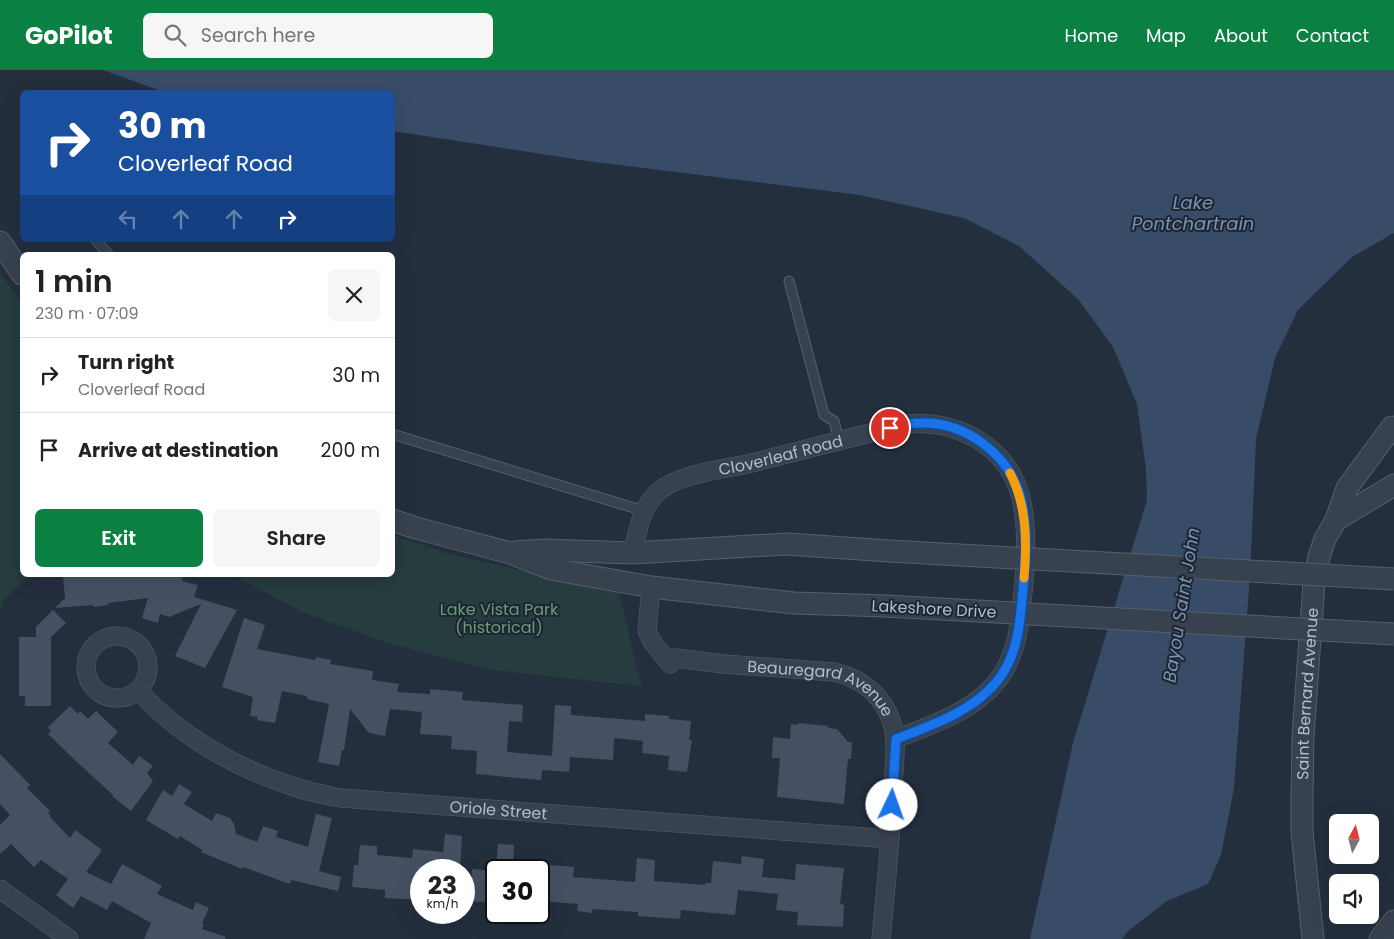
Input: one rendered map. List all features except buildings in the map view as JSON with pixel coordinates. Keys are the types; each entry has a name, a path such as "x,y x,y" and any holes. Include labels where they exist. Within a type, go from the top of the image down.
{"street":[{"path":"0,242 20,271"},
{"name":"Cloverleaf Road","path":"634,554 637,531 644,511 650,501 670,484 684,478 907,424 941,425 966,433 990,448 1010,472 1024,513 1026,539 1024,575 1016,646 1000,676 983,696 941,722 896,739"},
{"name":"Saint Bernard Avenue","path":"1313,939 1302,832 1304,736 1314,583 1325,539 1336,520 1347,488 1392,427"},
{"path":"1336,520 1394,485"},
{"name":"Lakeshore Drive","path":"395,521 510,553 551,569 651,587 794,603 886,606 1394,634"},
{"name":"Lakeshore Drive","path":"510,553 545,550 634,554 787,544 1394,579"},
{"name":"Beauregard Avenue","path":"651,587 647,631 653,643 670,664 675,658 724,664 818,670 852,676 871,690 881,701 889,715 896,739 881,939"},
{"name":"Oriole Street","path":"138,690 162,714 182,730 224,756 256,773 293,787 341,798 890,839"},
{"path":"0,889 69,939"},
{"path":"1380,939 1394,921"}],"lane":[{"path":"98,242 106,252"},
{"path":"789,281 824,415 834,421 839,441"},
{"path":"395,435 644,511"}],"green space":[{"path":"0,273 20,300 20,577 27,577 3,601 0,612"},
{"name":"Lake Vista Park (historical)","path":"395,536 448,554 619,592 641,686 491,670 388,643 302,612 237,577 395,577"}],"water":[{"name":"Lake Pontchartrain","path":"103,70 1394,70 1394,233 1352,257 1298,310 1275,358 1256,439 1250,575 1234,788 1221,855 1208,884 1167,901 1128,931 1122,939 1030,939 1073,743 1147,500 1146,469 1137,404 1113,347 1078,299 1019,246 964,218 860,195 587,161 395,131 395,90 158,90"}],"slow traffic":[{"path":"1010,473 1017,488 1024,513 1026,539 1024,578"}],"route":[{"path":"890,428 920,423 941,425 966,433 990,448 1010,472 1017,488 1024,513 1026,539 1019,629 1016,646 1010,660 993,686 983,696 941,722 896,739 892,805"}],"water label":[{"name":"Bayou Saint John","path":"1181,605"}]}
